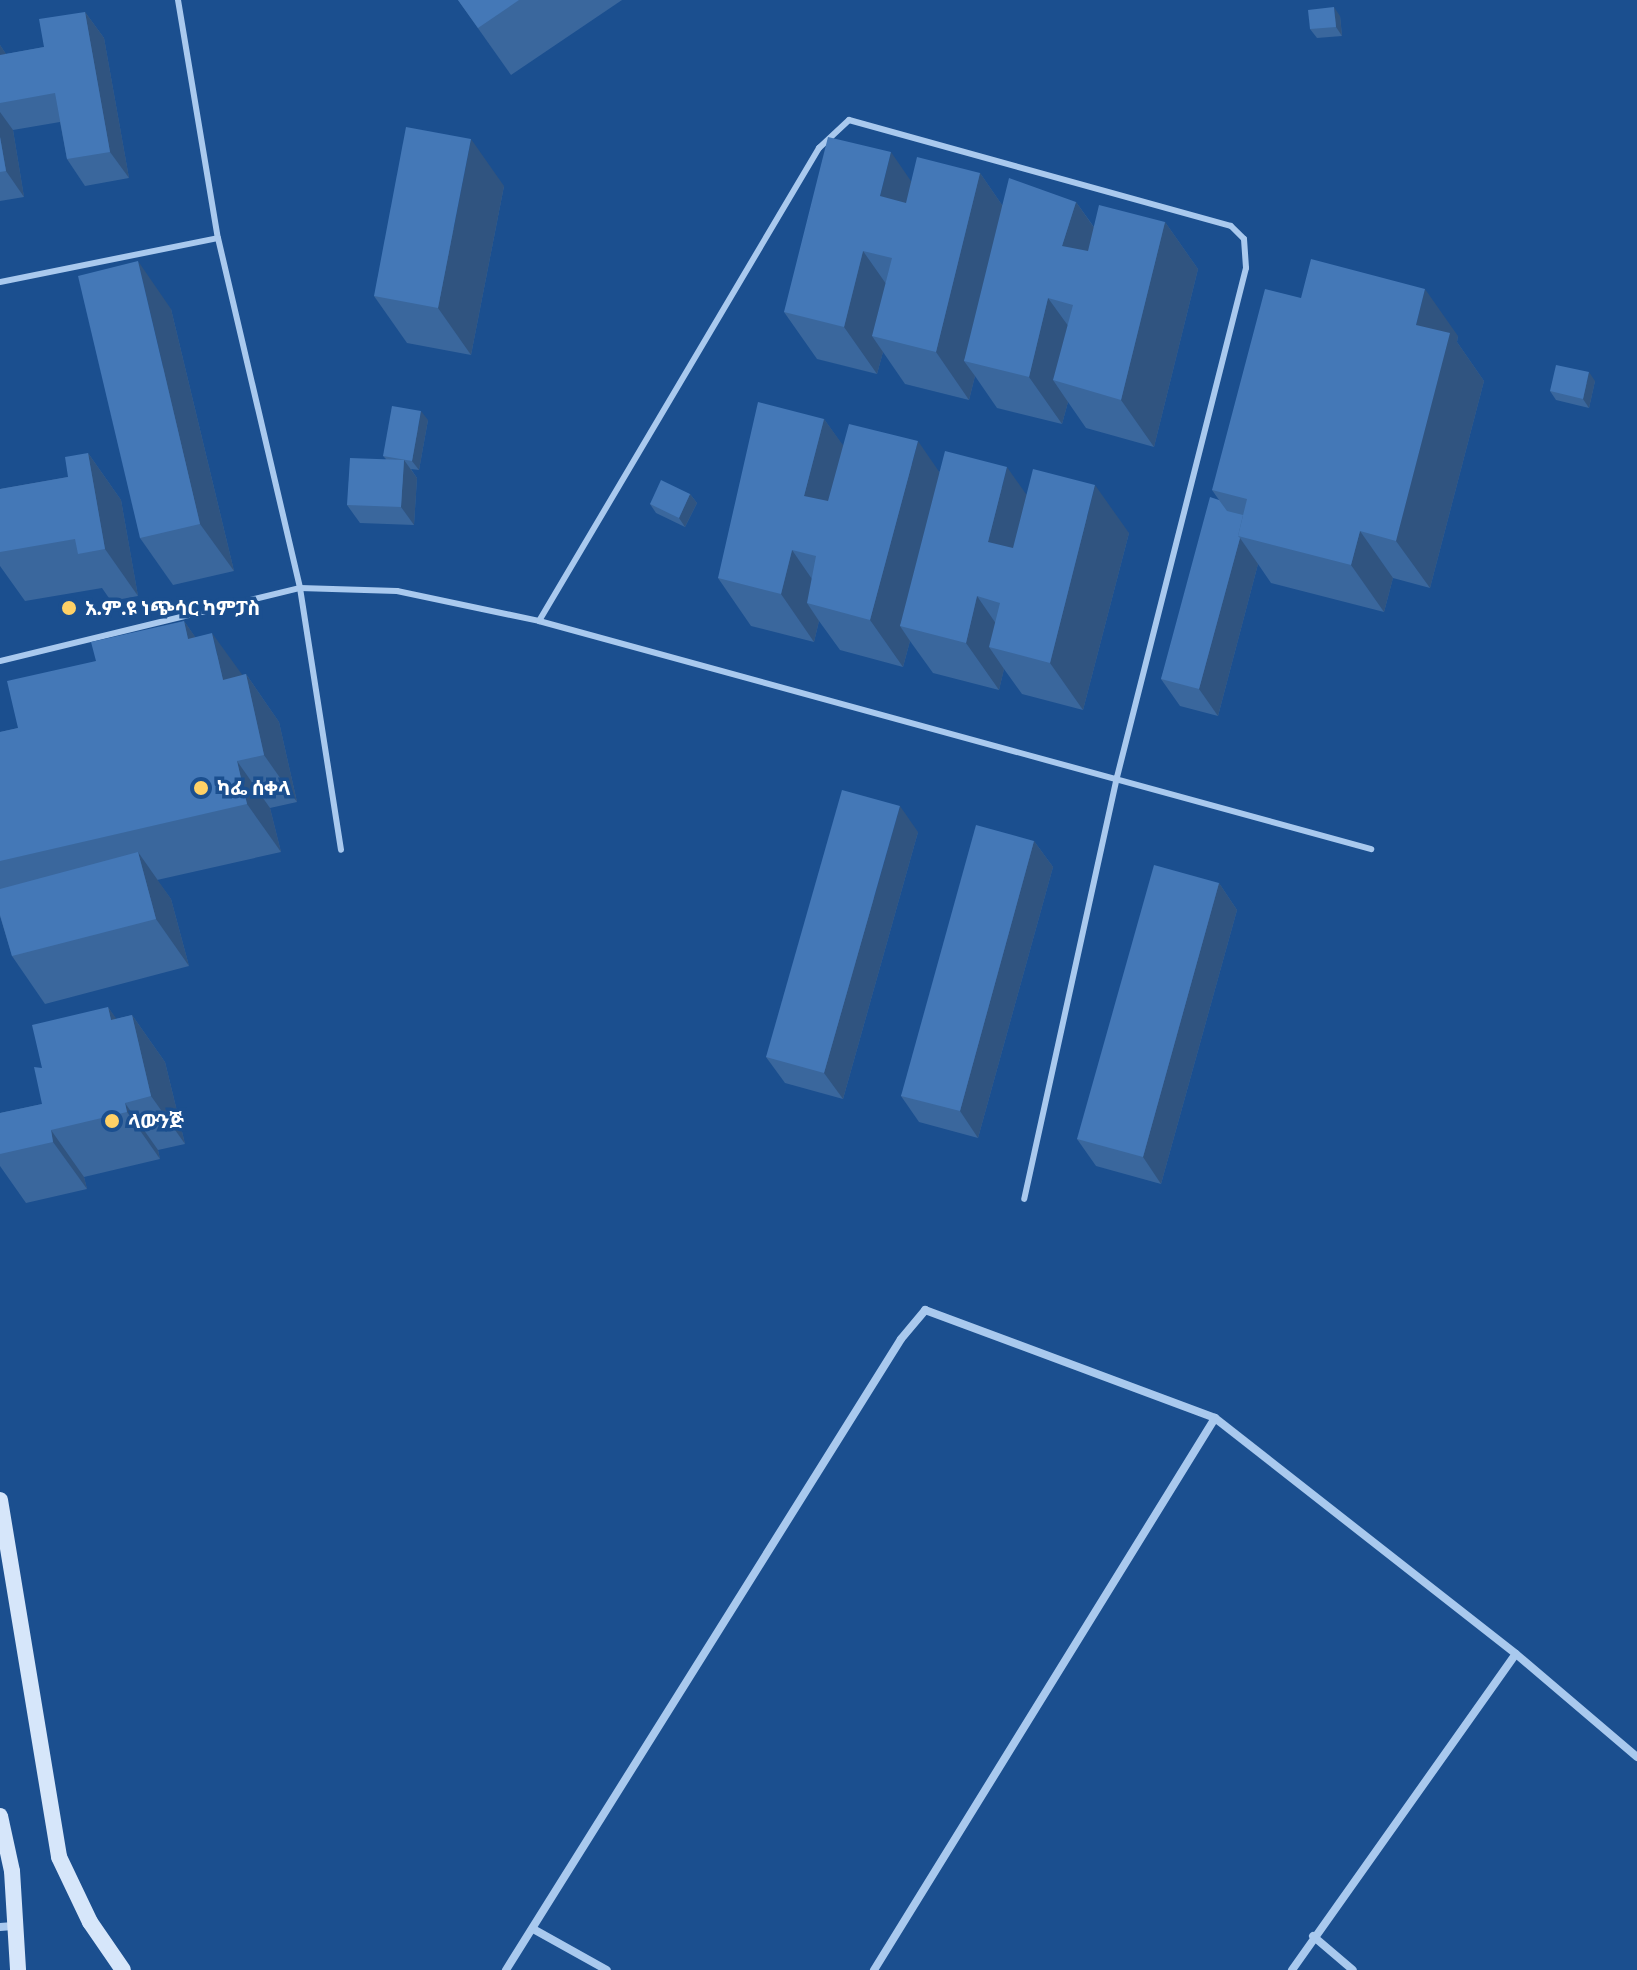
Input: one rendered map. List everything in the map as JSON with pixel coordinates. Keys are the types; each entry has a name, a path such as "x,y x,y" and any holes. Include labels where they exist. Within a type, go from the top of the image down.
{"main road":[{"path":"0,1500 59,1857 90,1922 123,1970"},
{"path":"0,1816 12,1871 7,1927 18,1970"}],"street":[{"path":"506,1970 535,1930 901,1339 925,1310 1215,1418 1516,1654 1637,1757"},
{"path":"874,1970 1215,1418"},
{"path":"1292,1970 1313,1936 1516,1654"},
{"path":"535,1930 607,1970"},
{"path":"1313,1936 1353,1970"}],"lane":[{"path":"178,0 218,238 300,588 341,850"},
{"path":"539,621 819,148 849,120 887,127 1231,226 1244,239 1246,268 1117,777 1024,1199"},
{"path":"0,282 218,238"},
{"path":"0,661 300,588 397,591 539,621 1371,849"}],"building":[{"path":"458,0 519,0 478,28"},
{"path":"1334,7 1336,27 1310,29 1308,10"},
{"path":"85,12 110,152 67,159 55,93 0,103 0,55 44,47 39,19"},
{"path":"406,127 471,139 438,308 374,296"},
{"path":"0,137 6,171 0,172"},
{"path":"828,137 891,152 880,196 906,203 917,157 980,173 936,352 872,336 892,258 863,251 844,327 784,312"},
{"path":"1009,178 1076,202 1062,246 1088,251 1099,205 1165,222 1121,400 1053,380 1073,305 1048,298 1029,377 964,361"},
{"path":"1311,259 1425,289 1416,325 1450,333 1396,541 1360,531 1351,565 1238,536 1247,499 1212,490 1265,289 1301,298"},
{"path":"138,261 200,524 140,538 78,276"},
{"path":"1556,365 1589,372 1583,399 1550,391"},
{"path":"758,402 824,419 804,496 828,501 849,424 918,441 870,620 807,603 816,556 792,550 781,594 718,578"},
{"path":"392,406 421,411 412,461 383,456"},
{"path":"945,451 1007,467 988,542 1013,548 1033,469 1095,485 1050,663 989,647 1000,603 977,596 966,643 900,626"},
{"path":"88,453 105,549 78,554 75,539 0,552 0,489 68,477 65,457"},
{"path":"350,458 404,460 401,507 347,505"},
{"path":"661,480 690,494 679,518 650,504"},
{"path":"1210,497 1219,500 1227,511 1243,515 1240,538 1199,689 1161,679"},
{"path":"184,621 188,639 212,633 223,680 246,674 264,755 237,761 247,804 0,861 0,732 18,728 7,681 96,661 91,642"},
{"path":"842,790 900,806 824,1073 766,1057"},
{"path":"976,825 1034,841 960,1111 901,1096"},
{"path":"138,852 156,919 12,956 0,915 0,889"},
{"path":"1154,865 1219,883 1143,1157 1077,1139"},
{"path":"108,1007 111,1020 132,1015 151,1096 125,1103 127,1112 51,1130 53,1142 0,1154 0,1113 42,1104 34,1067 42,1068 32,1025"}],"place":[{"name":"አ.ም.ዩ ነጭሳር ካምፓስ","path":"69,608"},
{"name":"ካፌ ሰቀላ","path":"201,788"},
{"name":"ላውንጅ","path":"112,1121"}]}
